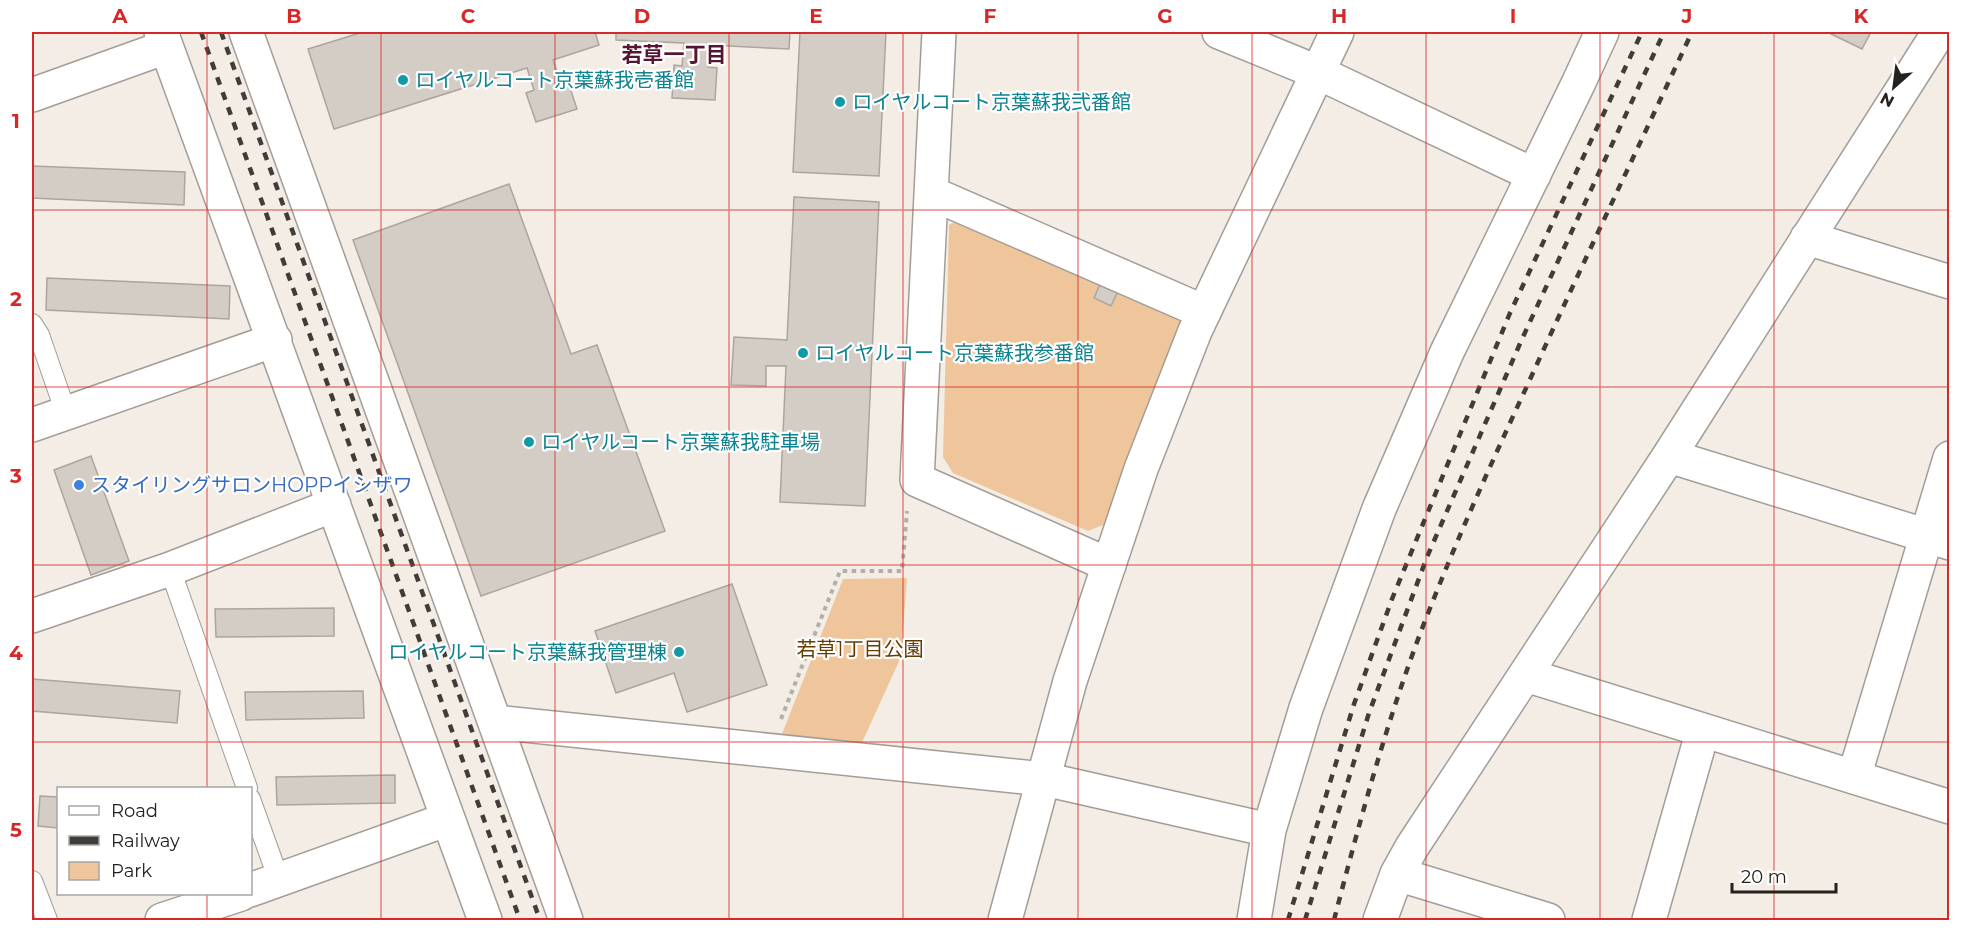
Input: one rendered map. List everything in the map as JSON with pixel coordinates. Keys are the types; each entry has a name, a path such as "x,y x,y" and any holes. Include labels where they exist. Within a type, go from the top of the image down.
{"street":[{"path":"246,32 566,921"},
{"path":"939,32 917,480 1109,565"},
{"path":"1219,32 1317,72 1534,175"},
{"path":"1005,921 1070,681 1141,469 1204,312 1337,32"},
{"path":"1254,921 1269,830 1306,708 1379,508 1447,352 1602,32"},
{"path":"32,95 163,39 275,340 485,921"},
{"path":"1380,921 1397,874 1413,847 1669,456 1808,238 1938,49"},
{"path":"931,193 1204,312"},
{"path":"1808,238 1950,282"},
{"path":"32,425 275,340"},
{"path":"1669,456 1938,540"},
{"path":"1854,777 1938,540 1950,458"},
{"path":"32,616 170,569 334,505"},
{"path":"1526,675 1950,807"},
{"path":"495,722 1044,779 1269,830"},
{"path":"1649,921 1703,730"},
{"path":"265,885 448,819"},
{"path":"1397,874 1548,921"},
{"path":"162,921 238,895"}],"lane":[{"path":"32,324 39,335 66,413"},
{"path":"170,569 246,787"},
{"path":"252,810 265,885"},
{"path":"32,881 47,921"}],"path":[{"path":"768,751 840,571 902,571 909,492 917,480"}],"green space":[{"path":"968,214 1171,306 1187,327 1108,523 1088,531 953,473 943,457 949,225"},
{"name":"若草1丁目公園","path":"907,578 901,657 860,747 780,739 843,579"}],"building":[{"name":"ロイヤルコート京葉蘇我壱番館","path":"363,32 595,32 599,45 553,60 560,81 567,79 577,109 536,122 526,93 534,90 527,68 334,129 308,49"},
{"path":"616,32 790,32 789,49 709,45 708,67 717,68 715,100 672,98 674,65 682,66 684,43 616,40"},
{"name":"ロイヤルコート京葉蘇我弐番館","path":"800,32 886,32 879,176 793,172"},
{"path":"1827,32 1871,32 1862,49"},
{"path":"32,166 185,172 184,205 32,198"},
{"name":"ロイヤルコート京葉蘇我駐車場","path":"509,184 571,354 597,345 665,531 481,596 353,240"},
{"name":"ロイヤルコート京葉蘇我参番館","path":"794,197 879,202 865,506 780,502 786,366 766,366 766,386 731,385 734,337 787,340"},
{"path":"47,278 230,286 229,319 46,310"},
{"path":"1101,282 1119,289 1111,306 1094,298"},
{"path":"91,456 129,561 91,575 54,470"},
{"name":"ロイヤルコート京葉蘇我管理棟","path":"732,584 767,685 687,712 674,673 616,693 595,631"},
{"path":"334,608 334,636 216,637 215,609"},
{"path":"32,679 180,691 177,723 32,711"},
{"path":"363,691 364,718 246,720 245,692"},
{"path":"395,775 395,803 277,805 276,777"},
{"path":"40,796 57,797 57,828 38,826"}],"railway":[{"path":"201,32 520,920"},
{"path":"221,32 540,920"},
{"path":"1288,920 1354,704 1392,599 1510,313 1642,32"},
{"path":"1305,920 1369,713 1427,557 1522,339 1664,32"},
{"path":"1334,920 1384,740 1432,603 1499,448 1692,32"}],"place":[{"name":"ロイヤルコート京葉蘇我壱番館","path":"403,80"},
{"name":"ロイヤルコート京葉蘇我弐番館","path":"840,102"},
{"name":"ロイヤルコート京葉蘇我参番館","path":"803,353"},
{"name":"ロイヤルコート京葉蘇我駐車場","path":"529,442"},
{"name":"スタイリングサロンHOPPイシザワ","path":"79,485"},
{"name":"ロイヤルコート京葉蘇我管理棟","path":"679,652"}],"district":[{"name":"若草一丁目","path":"674,54"}]}
